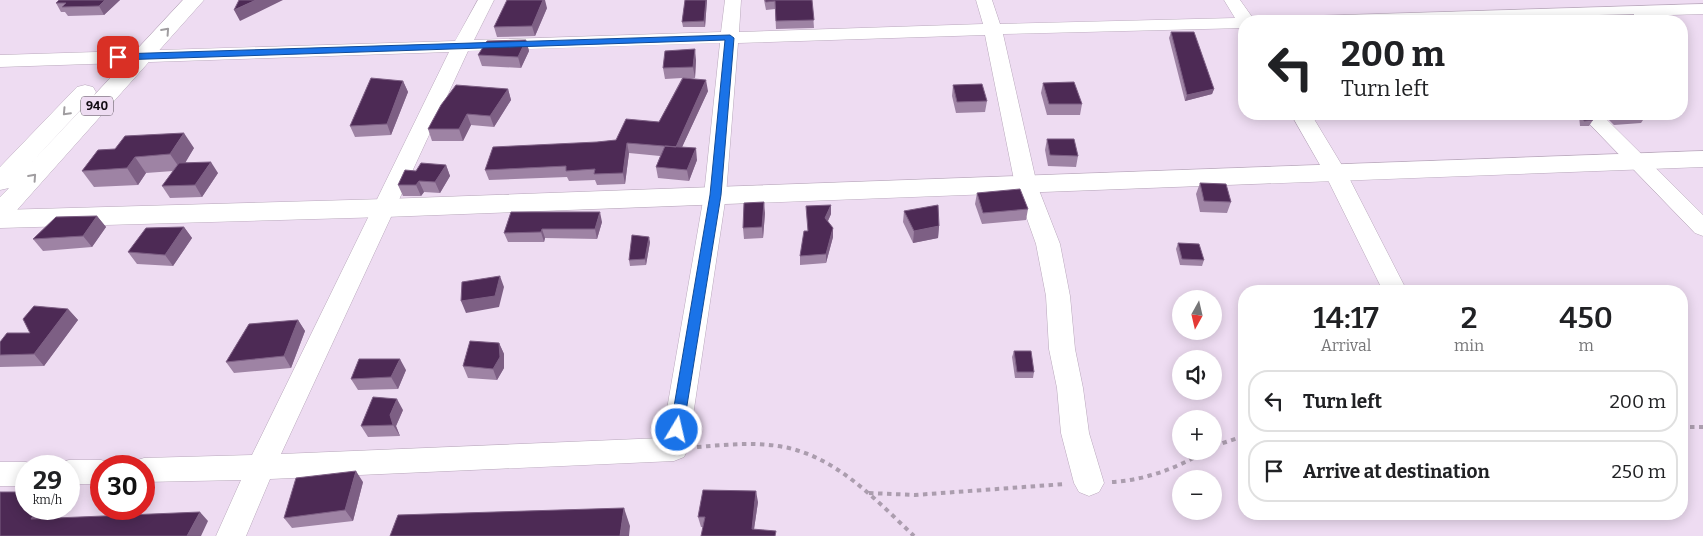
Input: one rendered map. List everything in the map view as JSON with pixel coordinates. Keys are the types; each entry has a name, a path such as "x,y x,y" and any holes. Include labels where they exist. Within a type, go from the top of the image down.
{"main road":[{"name":"940","path":"0,182 172,0"},
{"name":"940","path":"0,213 194,0"},
{"path":"0,219 385,208 1703,159"}],"street":[{"path":"231,536 261,467 461,47 486,0"},
{"path":"155,470 261,467 674,449 715,195 733,0"},
{"path":"984,0 993,29 1026,185 1048,244 1058,296 1062,349 1076,433 1089,483"},
{"path":"1232,0 1241,15"},
{"path":"1567,15 1703,9"},
{"path":"0,61 1238,22"},
{"path":"1305,120 1335,172 1392,285"},
{"path":"1596,120 1703,228"},
{"path":"0,474 15,474"}],"path":[{"path":"1688,427 1703,427"},
{"path":"1222,443 1238,438"},
{"path":"674,449 741,443 769,445 805,452 833,467 869,494 914,536"},
{"path":"869,494 915,495 1116,482 1158,474 1191,460"}],"building":[{"path":"59,0 105,0 99,6 62,7 66,3 56,3"},
{"path":"239,0 256,0 234,10"},
{"path":"507,0 543,0 532,26 494,27"},
{"path":"685,0 706,0 704,21 682,22"},
{"path":"765,0 812,0 814,20 776,21 775,1 766,2"},
{"path":"1171,32 1194,32 1214,89 1187,95"},
{"path":"526,40 518,57 478,55 487,41"},
{"path":"695,49 693,67 663,68 665,51"},
{"path":"371,78 403,81 387,124 350,126"},
{"path":"683,78 706,80 676,147 627,143 623,173 594,174 595,169 566,171 566,166 485,170 493,147 616,140 626,119 659,122"},
{"path":"1074,82 1082,104 1049,104 1043,83"},
{"path":"982,84 987,101 957,102 953,85"},
{"path":"456,85 508,89 490,116 467,114 459,129 428,129 441,105"},
{"path":"184,133 170,154 135,157 127,168 82,171 98,150 115,149 125,136"},
{"path":"1047,139 1074,139 1078,156 1050,155"},
{"path":"665,146 696,148 687,170 656,167"},
{"path":"211,162 195,185 162,186 179,163"},
{"path":"421,163 446,165 435,182 419,181 416,185 398,185 405,170 416,171"},
{"path":"1200,183 1226,184 1231,202 1204,201"},
{"path":"1020,189 1028,209 983,213 977,193"},
{"path":"764,202 762,227 743,228 744,203"},
{"path":"831,205 825,218 833,228 826,254 800,256 804,231 808,231 806,206"},
{"path":"938,205 939,226 914,231 904,211"},
{"path":"511,212 600,212 595,229 542,229 541,232 504,233"},
{"path":"97,216 83,236 33,239 56,217"},
{"path":"184,227 165,255 128,252 146,228"},
{"path":"632,235 649,237 645,259 629,260"},
{"path":"1178,243 1199,244 1204,260 1182,259"},
{"path":"500,276 495,296 461,301 462,282"},
{"path":"34,306 68,309 34,354 0,355 0,342 7,333 30,333 23,319"},
{"path":"298,320 284,356 226,362 249,324"},
{"path":"470,341 499,343 500,357 493,369 463,366"},
{"path":"1014,351 1031,351 1034,372 1017,372"},
{"path":"359,359 400,359 391,377 351,379"},
{"path":"373,397 397,399 390,415 393,425 361,426"},
{"path":"356,471 345,510 284,518 296,478"},
{"path":"703,490 756,491 752,529 776,531 775,536 701,536 705,517 698,517"},
{"path":"0,492 15,492 15,520 80,520 80,517 90,517 90,520 155,520 155,514 200,512 187,536 0,536"},
{"path":"624,508 620,536 390,536 398,515"}],"route":[{"path":"118,57 730,38 715,195 677,430"}]}
